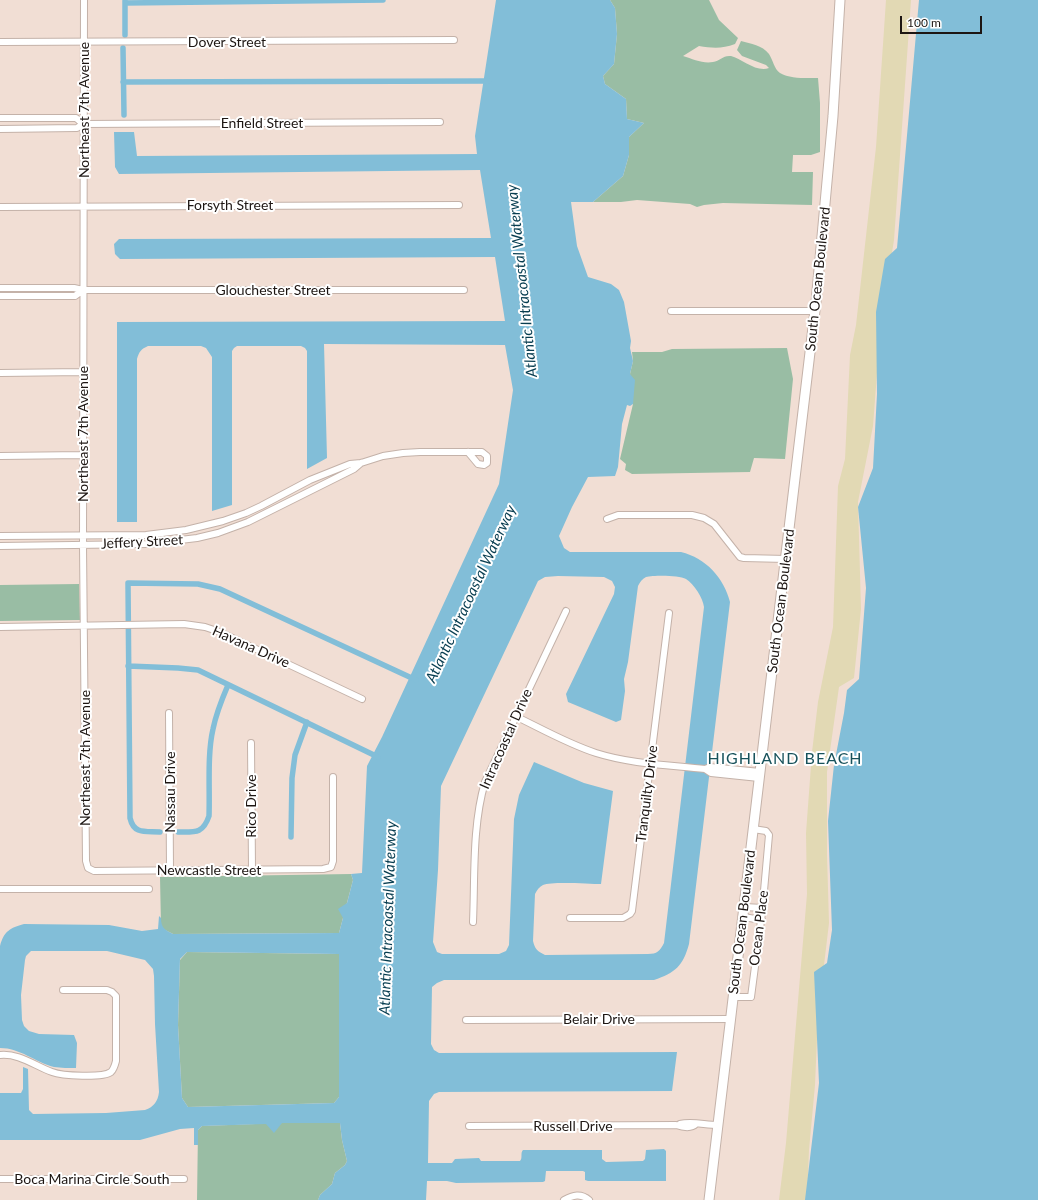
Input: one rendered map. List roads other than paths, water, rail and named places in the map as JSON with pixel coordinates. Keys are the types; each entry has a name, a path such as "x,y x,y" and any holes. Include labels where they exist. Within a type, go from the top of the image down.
{"main road":[{"name":"South Ocean Boulevard","path":"709,1200 815,311 829,169 840,0"}],"street":[{"name":"Northeast 7th Avenue","path":"84,0 83,545 86,861 88,868"},
{"name":"Dover Street","path":"0,42 454,40"},
{"name":"Enfield Street","path":"0,118 76,118 84,124"},
{"name":"Enfield Street","path":"0,129 77,128 84,124 440,122"},
{"name":"Forsyth Street","path":"0,207 459,205"},
{"name":"Glouchester Street","path":"0,288 74,288 83,290 464,290"},
{"name":"Glouchester Street","path":"0,296 75,296 83,290"},
{"path":"671,311 815,311"},
{"path":"0,373 83,372"},
{"name":"Jeffery Street","path":"0,536 146,534 174,532 199,527 234,517 261,506 319,476 350,464 361,463 384,456 402,453 468,452"},
{"path":"0,456 83,455"},
{"name":"Jeffery Street","path":"0,546 147,544 175,542 218,533 248,522 354,469 361,463"},
{"path":"607,519 618,515 696,516 704,518 714,524 740,556 747,559 786,559"},
{"path":"174,532 175,542"},
{"name":"Intracoastal Drive","path":"473,922 477,817 480,802 489,773 566,611"},
{"name":"Tranquilty Drive","path":"570,918 623,918 627,917 632,911 668,613"},
{"name":"Havana Drive","path":"0,627 194,625 215,630 362,699"},
{"name":"Nassau Drive","path":"169,713 170,870"},
{"path":"516,716 580,747 628,760 760,775"},
{"name":"Rico Drive","path":"251,743 252,870"},
{"name":"Newcastle Street","path":"88,868 94,871 323,869 331,867 333,861 333,777"},
{"name":"Ocean Place","path":"733,997 751,997 762,920 769,835 766,831 753,829"},
{"path":"0,889 149,889"},
{"path":"744,907 763,908"},
{"path":"743,917 762,920"},
{"path":"0,1055 15,1056 58,1074 103,1075 110,1072 114,1068 116,1061 116,996 107,990 63,990"},
{"name":"Belair Drive","path":"466,1020 730,1019"},
{"name":"Russell Drive","path":"469,1126 676,1125 694,1127 696,1124 718,1125"},
{"name":"Boca Marina Circle South","path":"0,1179 184,1179"},
{"path":"564,1200 577,1195 585,1197 589,1200"}],"water":[{"name":"Atlantic Intracoastal Waterway","path":"496,0 610,0 615,8 617,34 614,64 603,76 605,84 626,99 627,119 644,123 629,137 629,155 623,176 593,202 571,202 577,246 588,277 611,284 619,290 624,302 633,361 630,374 635,380 633,404 630,406 627,405 622,424 618,467 615,476 588,477 559,536 564,548 570,552 681,552 690,555 706,564 713,570 723,585 730,602 689,944 687,952 681,963 667,975 654,980 444,980 432,987 431,1044 434,1050 439,1053 677,1052 672,1091 439,1092 434,1094 429,1101 428,1163 452,1163 455,1159 479,1158 481,1161 520,1161 523,1150 602,1150 602,1159 606,1162 643,1161 645,1159 646,1150 664,1149 666,1151 666,1181 588,1181 585,1180 585,1172 583,1171 546,1171 545,1181 543,1182 456,1183 447,1181 427,1181 426,1200 318,1200 320,1195 332,1184 335,1173 345,1165 347,1161 340,1123 282,1123 274,1133 266,1124 202,1126 198,1130 198,1145 194,1145 194,1128 180,1129 140,1140 0,1140 0,1093 21,1093 23,1089 23,1067 28,1069 29,1110 33,1114 106,1113 145,1110 155,1103 159,1092 154,976 153,969 145,960 107,951 31,951 26,956 25,960 21,995 22,1020 24,1026 29,1031 39,1034 74,1035 77,1043 76,1068 54,1067 14,1050 0,1048 0,946 3,937 11,929 24,924 109,925 142,931 158,929 159,916 164,928 173,934 339,933 343,918 338,909 347,903 353,880 351,874 362,873 367,766 382,737 499,484 513,390 505,345 324,344 327,458 307,469 307,351 301,346 237,346 232,351 232,505 212,511 212,357 206,348 201,346 148,346 141,351 137,359 137,522 117,522 117,322 505,321 495,257 120,259 115,254 114,244 119,239 491,238 480,170 119,174 115,167 114,132 134,132 137,156 477,154 475,136","holes":["650,576 683,578 689,581 695,588 703,603 704,607 664,943 658,952 648,954 545,955 538,951 533,941 535,894 537,890 543,885 554,883 601,884 613,791 584,783 534,762 519,795 514,819 509,945 506,951 499,954 442,954 437,952 433,942 438,870 441,786 538,581 545,577 604,577 612,581 615,587 614,594 566,694 568,702 616,722 621,720 625,691 624,679 628,662 638,586 640,582 646,577","187,952 339,954 339,1097 334,1103 188,1107 182,1098 178,1025 180,959"]},
{"path":"919,0 1038,0 1038,1200 805,1200 819,1083 814,972 827,963 832,930 828,821 834,765 847,690 859,679 866,588 858,507 873,468 877,394 876,312 885,259 897,248"}],"waterway":[{"path":"125,3 383,0"},
{"path":"125,1 125,35"},
{"path":"123,48 124,115"},
{"path":"123,82 489,81"},
{"name":"Atlantic Intracoastal Waterway","path":"160,832 145,832 138,830 134,827 130,818 128,583 198,584 220,589 416,680"},
{"path":"128,666 198,670 378,757"},
{"path":"178,832 198,831 207,822 209,816 209,761 211,739 217,712 228,685"},
{"path":"291,837 292,778 295,755 307,722"}],"district":[{"name":"HIGHLAND BEACH","path":"785,759"}]}
